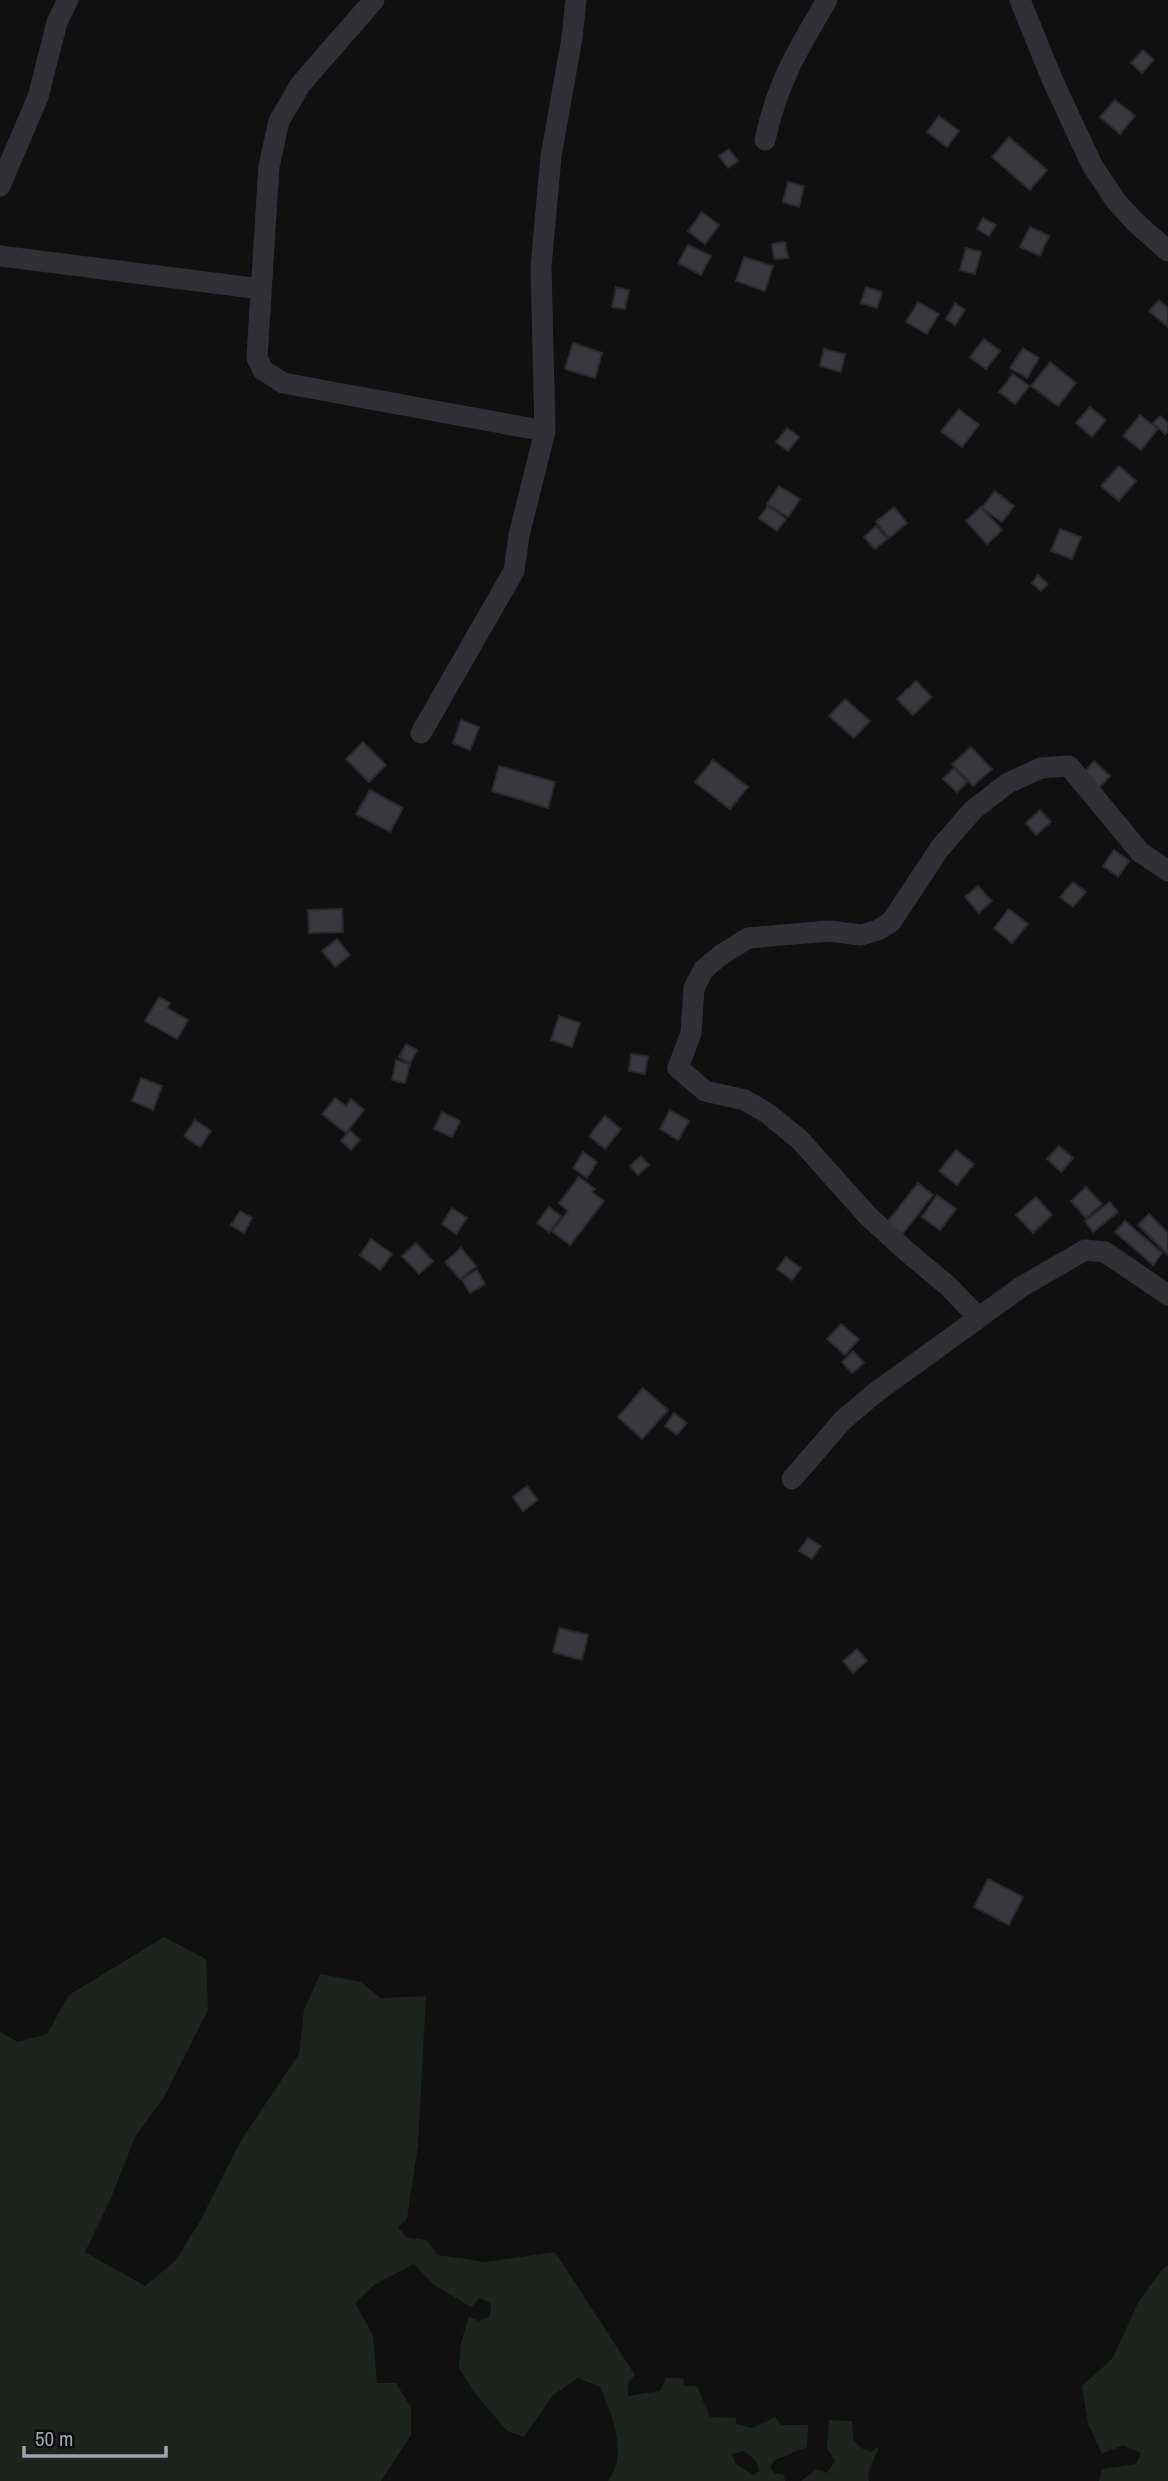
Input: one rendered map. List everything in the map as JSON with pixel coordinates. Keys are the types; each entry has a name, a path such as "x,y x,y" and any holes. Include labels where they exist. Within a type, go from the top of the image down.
{"street":[{"path":"0,186 38,97 57,22 68,0"},
{"path":"374,0 300,86 279,121 269,166 257,358 263,370 283,383 545,432"},
{"path":"421,733 514,571 519,536 545,432 541,266 551,156 576,0"},
{"path":"765,140 772,105 792,58 827,0"},
{"path":"1020,0 1052,79 1092,165 1116,201 1168,251"},
{"path":"0,256 261,289"},
{"path":"978,1317 948,1286 868,1216 792,1133 745,1100 705,1091 678,1068 691,1033 694,988 704,969 748,938 829,931 861,935 878,930 891,922 940,848 973,810 1008,783 1041,768 1069,766 1140,852 1168,871"},
{"path":"792,1479 843,1420 875,1393 1021,1287 1085,1250 1105,1252 1168,1295"}],"shaded area":[{"path":"164,1937 206,1959 208,2010 164,2097 135,2137 111,2198 85,2252 145,2286 175,2261 200,2221 240,2142 299,2054 304,2010 320,1974 361,1982 381,1998 426,1996 418,2145 407,2218 398,2227 406,2237 426,2240 438,2255 485,2262 555,2252 635,2375 628,2383 628,2396 660,2391 666,2378 683,2378 684,2386 697,2386 710,2417 736,2418 736,2424 752,2428 775,2417 781,2425 808,2425 807,2447 775,2460 770,2466 774,2473 784,2475 785,2481 608,2481 614,2471 618,2447 613,2422 600,2387 578,2378 553,2395 524,2437 507,2431 474,2392 459,2368 461,2342 469,2317 479,2321 490,2316 491,2303 480,2298 471,2307 434,2285 414,2264 374,2285 355,2303 373,2335 377,2383 396,2383 411,2408 411,2435 381,2481 0,2481 0,2032 18,2042 47,2034 69,1995","holes":["744,2451 756,2461 759,2471 753,2475 735,2463 732,2454"]},
{"path":"1168,2265 1168,2481 1099,2481 1102,2469 1136,2464 1141,2453 1123,2445 1102,2454 1088,2424 1082,2386 1112,2359 1139,2301"},
{"path":"829,2420 852,2421 853,2439 861,2448 871,2452 879,2446 868,2474 869,2481 801,2481 817,2469 827,2473 835,2461 827,2448"}],"building":[{"path":"1143,50 1154,60 1142,73 1131,63"},
{"path":"1115,100 1135,116 1120,134 1100,117"},
{"path":"939,116 959,131 947,147 927,132"},
{"path":"1009,137 1047,170 1030,190 992,157"},
{"path":"729,149 738,161 728,168 719,156"},
{"path":"788,182 804,186 799,207 783,202"},
{"path":"702,212 719,225 705,244 688,231"},
{"path":"983,218 996,225 989,236 977,229"},
{"path":"1030,227 1049,236 1040,256 1020,247"},
{"path":"785,242 788,258 774,259 772,244"},
{"path":"688,245 711,256 701,275 678,263"},
{"path":"966,248 981,252 975,274 960,270"},
{"path":"744,257 773,266 765,291 736,281"},
{"path":"616,287 629,290 625,309 612,307"},
{"path":"866,287 882,292 877,308 861,303"},
{"path":"1159,300 1168,308 1168,327 1149,311"},
{"path":"918,302 939,314 927,334 906,322"},
{"path":"955,303 965,310 955,325 946,319"},
{"path":"984,339 1000,351 986,369 970,357"},
{"path":"573,343 602,353 595,378 565,369"},
{"path":"1023,348 1039,358 1027,378 1010,368"},
{"path":"824,349 845,354 841,372 820,366"},
{"path":"1050,362 1076,383 1058,406 1031,386"},
{"path":"1013,374 1029,386 1015,404 999,392"},
{"path":"1090,407 1106,420 1092,437 1076,423"},
{"path":"959,409 979,425 962,447 941,431"},
{"path":"1140,415 1158,429 1141,450 1123,436"},
{"path":"1160,416 1168,423 1168,431 1165,434 1153,423"},
{"path":"787,428 799,437 788,451 776,442"},
{"path":"1119,466 1136,481 1119,501 1101,486"},
{"path":"779,486 800,499 788,517 767,504"},
{"path":"995,491 1014,506 1002,522 982,508"},
{"path":"768,506 786,519 777,531 759,518"},
{"path":"894,507 907,523 889,538 876,522"},
{"path":"981,507 1002,530 987,544 966,521"},
{"path":"876,526 887,539 875,549 864,537"},
{"path":"1060,529 1081,537 1072,559 1051,551"},
{"path":"1038,575 1048,584 1041,591 1032,583"},
{"path":"916,681 932,697 913,715 897,699"},
{"path":"845,699 870,721 854,738 829,716"},
{"path":"461,720 479,727 470,750 453,743"},
{"path":"363,742 386,765 369,782 346,759"},
{"path":"971,747 992,769 973,786 952,764"},
{"path":"713,760 748,787 730,809 695,782"},
{"path":"1094,761 1110,776 1097,790 1081,776"},
{"path":"499,766 555,782 548,808 492,791"},
{"path":"954,768 967,782 957,792 943,779"},
{"path":"370,790 403,808 390,832 356,814"},
{"path":"1040,810 1051,822 1036,835 1026,823"},
{"path":"1114,850 1129,861 1118,877 1103,866"},
{"path":"1073,882 1086,892 1073,907 1060,897"},
{"path":"978,886 992,901 979,913 965,897"},
{"path":"342,909 343,932 309,933 308,910"},
{"path":"1009,909 1028,924 1012,943 994,928"},
{"path":"337,939 350,955 335,967 322,951"},
{"path":"159,997 170,1003 167,1008 188,1020 177,1039 145,1021"},
{"path":"559,1016 580,1023 572,1047 551,1040"},
{"path":"406,1044 417,1050 410,1063 399,1057"},
{"path":"631,1054 648,1056 645,1074 629,1071"},
{"path":"396,1060 410,1064 405,1083 392,1080"},
{"path":"141,1078 162,1086 153,1110 132,1101"},
{"path":"335,1098 346,1106 351,1099 364,1110 346,1133 322,1114"},
{"path":"670,1110 689,1121 678,1140 660,1129"},
{"path":"442,1112 460,1121 452,1137 434,1129"},
{"path":"605,1116 621,1129 605,1149 589,1136"},
{"path":"195,1120 211,1131 200,1147 184,1136"},
{"path":"350,1130 360,1140 351,1150 341,1141"},
{"path":"1059,1146 1073,1158 1061,1172 1047,1159"},
{"path":"956,1150 974,1164 957,1185 939,1171"},
{"path":"583,1152 597,1162 587,1178 573,1168"},
{"path":"641,1156 649,1165 638,1175 630,1166"},
{"path":"579,1177 595,1189 592,1192 604,1201 570,1245 552,1231 568,1211 559,1203"},
{"path":"918,1183 933,1195 900,1237 885,1225"},
{"path":"1086,1187 1102,1204 1086,1218 1071,1201"},
{"path":"937,1195 956,1209 940,1230 922,1217"},
{"path":"1036,1197 1052,1215 1033,1233 1016,1215"},
{"path":"1110,1202 1118,1212 1093,1232 1085,1221"},
{"path":"549,1207 561,1216 549,1232 537,1223"},
{"path":"452,1208 467,1218 456,1234 442,1224"},
{"path":"240,1211 252,1218 244,1233 231,1225"},
{"path":"1149,1214 1168,1233 1168,1255 1138,1225"},
{"path":"1125,1221 1162,1253 1153,1265 1115,1232"},
{"path":"371,1239 392,1254 380,1270 360,1255"},
{"path":"416,1243 433,1261 419,1274 402,1256"},
{"path":"461,1248 476,1266 460,1279 445,1262"},
{"path":"786,1257 801,1268 792,1280 777,1269"},
{"path":"477,1270 485,1284 470,1293 462,1279"},
{"path":"841,1324 859,1339 845,1355 827,1339"},
{"path":"853,1351 864,1363 852,1373 842,1362"},
{"path":"643,1388 668,1410 642,1439 618,1417"},
{"path":"674,1413 687,1423 677,1435 665,1426"},
{"path":"527,1486 538,1500 523,1511 513,1497"},
{"path":"808,1538 821,1546 812,1559 799,1551"},
{"path":"559,1628 588,1635 582,1660 553,1652"},
{"path":"857,1649 867,1661 853,1673 843,1661"},
{"path":"988,1879 1023,1897 1009,1925 974,1907"}]}
